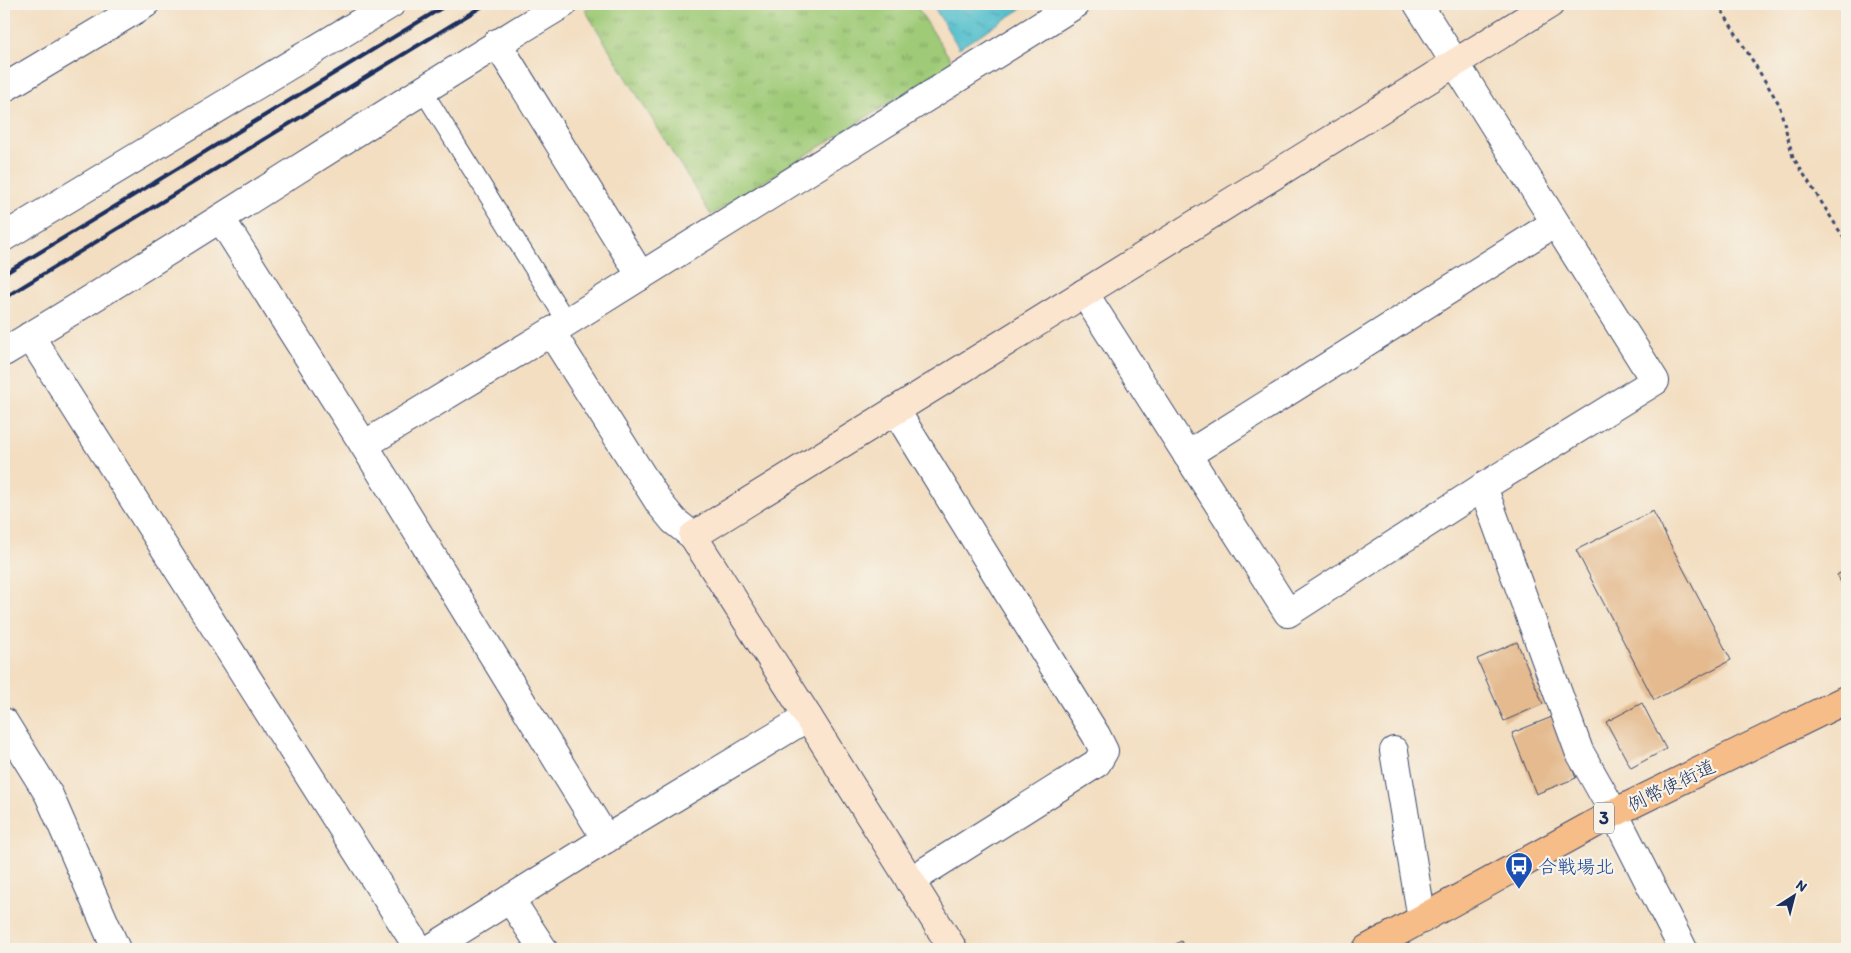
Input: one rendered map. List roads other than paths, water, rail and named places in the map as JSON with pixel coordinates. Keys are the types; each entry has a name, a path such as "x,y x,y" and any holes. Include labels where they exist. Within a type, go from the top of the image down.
{"main road":[{"name":"例幣使街道","path":"1366,949 1614,813 1847,699"}],"street":[{"path":"4,88 145,4"},
{"path":"4,237 391,4"},
{"path":"4,352 221,219 563,4"},
{"path":"364,445 559,327 1076,4"},
{"path":"1084,294 1288,613 1483,487 1655,381 1418,4"},
{"path":"693,536 1550,4"},
{"path":"497,44 641,276"},
{"path":"221,219 364,445 606,839"},
{"path":"1186,455 1555,223"},
{"path":"559,327 660,504 674,521 693,536 953,949"},
{"path":"30,336 418,949"},
{"path":"896,411 1096,735 1104,751 1097,763 910,881"},
{"path":"1483,487 1579,750 1614,813 1683,949"},
{"path":"430,949 606,839 808,717"},
{"path":"4,722 49,795 108,947"},
{"path":"1394,751 1422,919"},
{"path":"510,899 543,949"}],"lane":[{"path":"422,91 559,327"}],"water":[{"path":"932,4 1029,4 959,48"}],"railway":[{"path":"4,274 448,4"},
{"path":"4,298 486,4"}],"place":[{"name":"合戦場北","path":"1519,890"}]}
